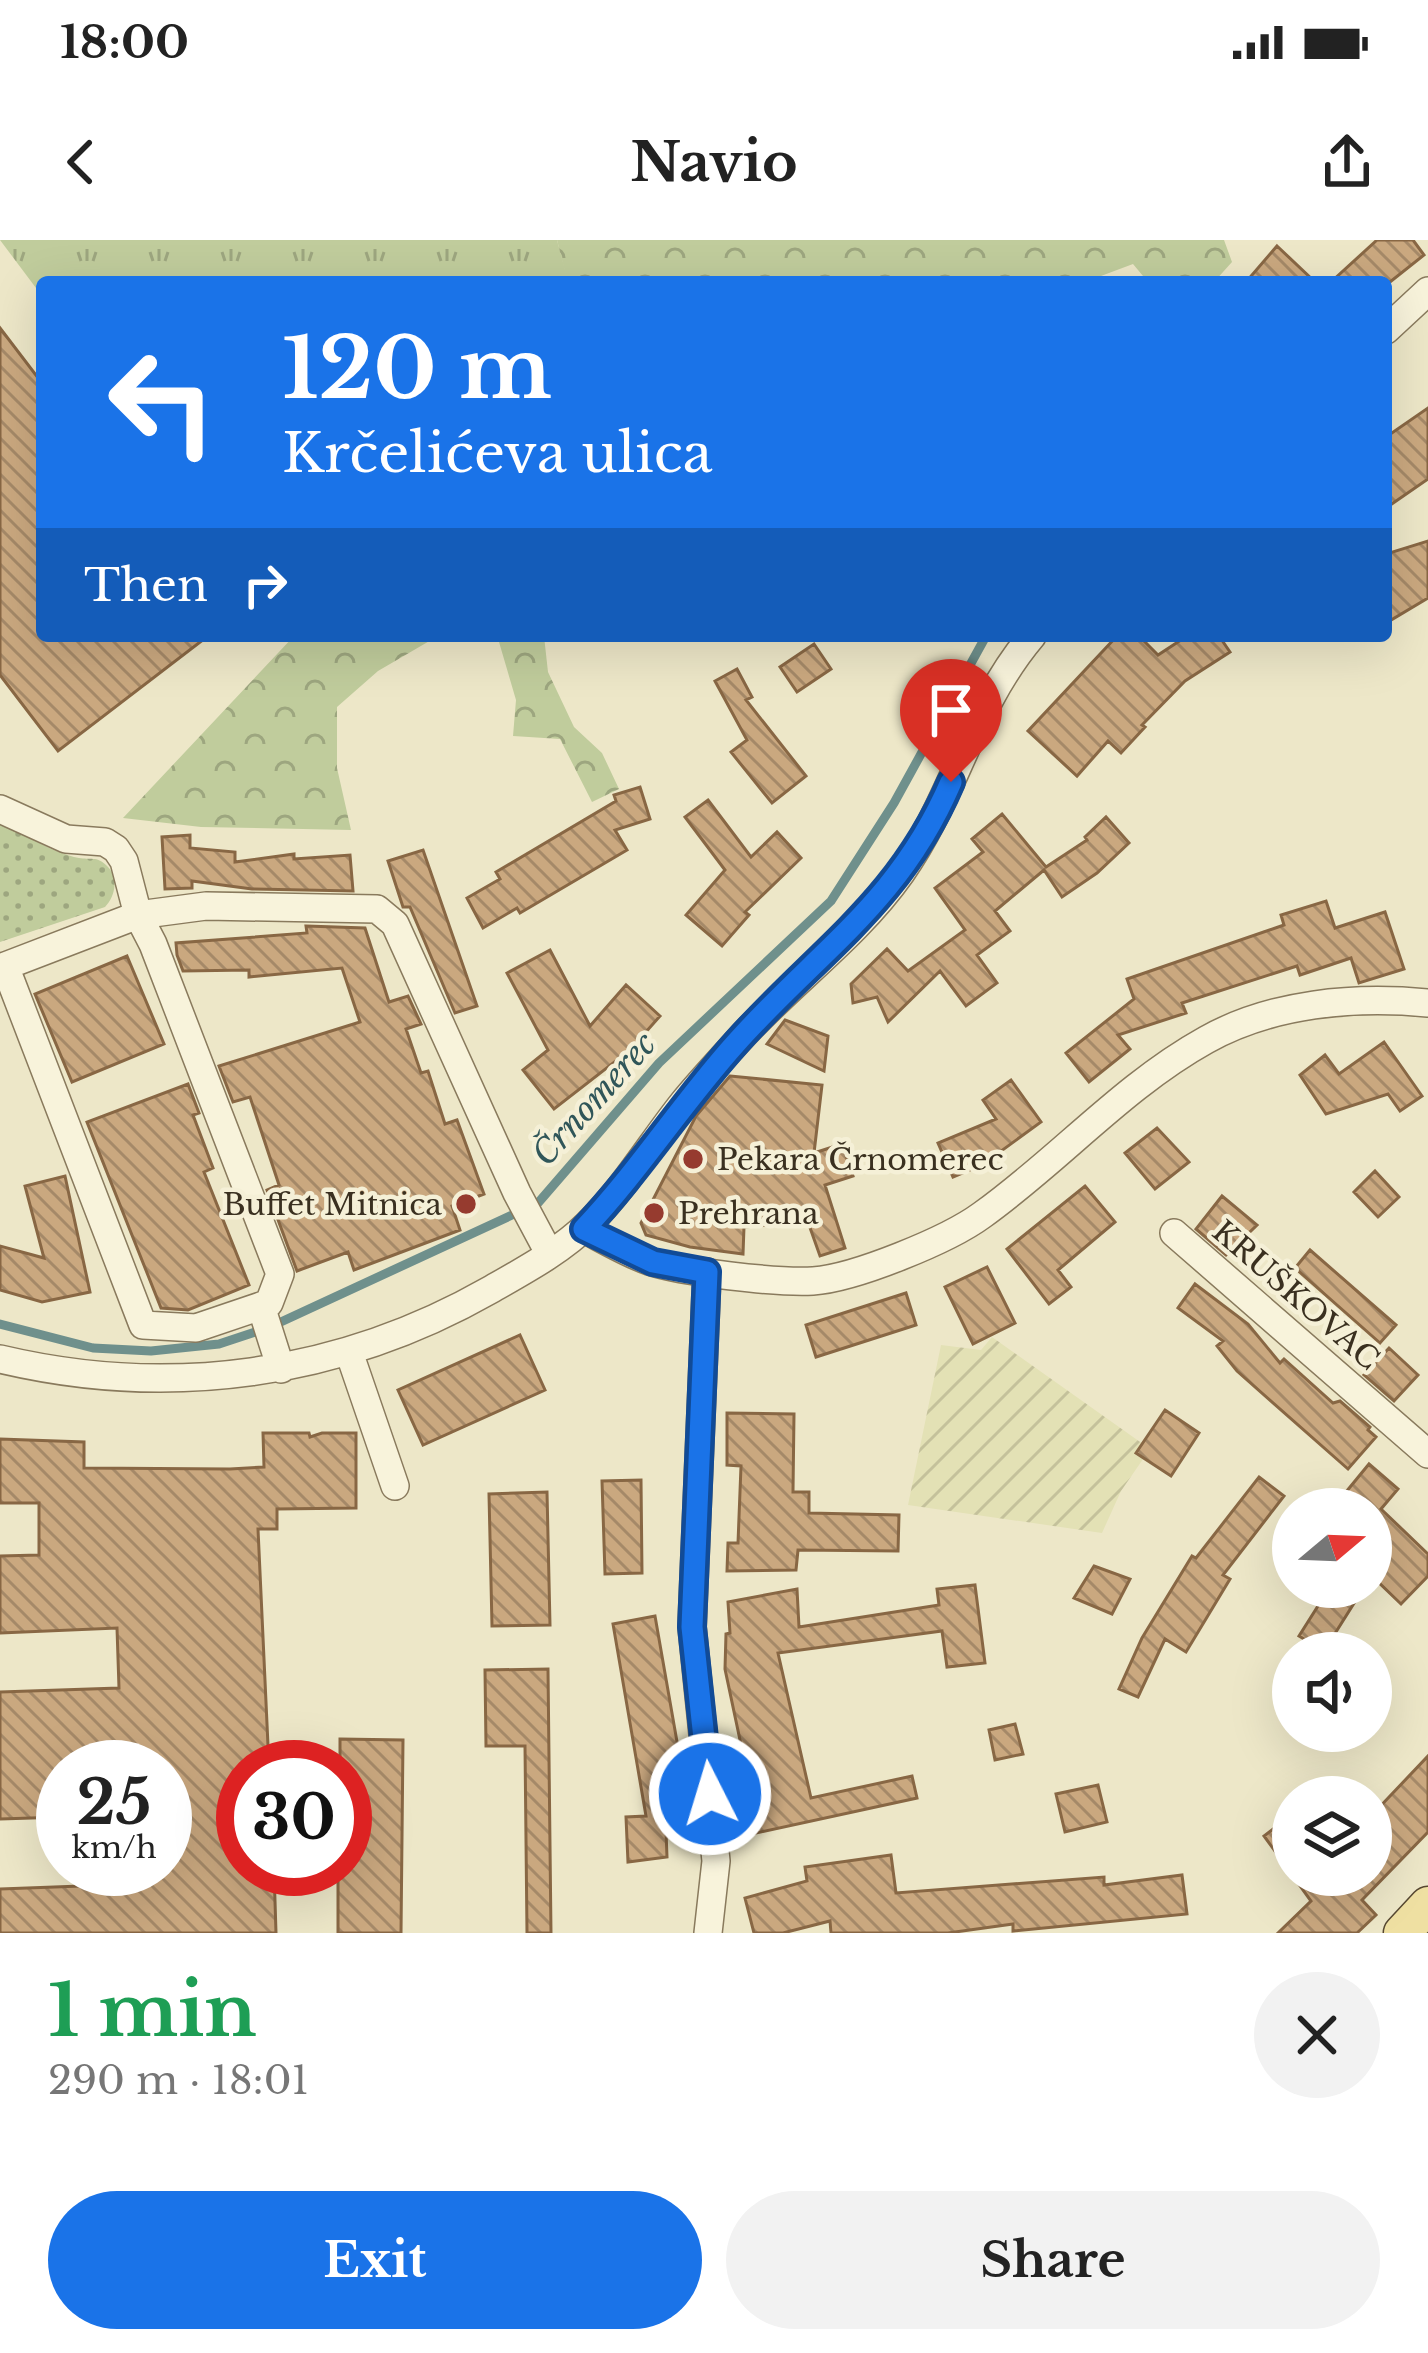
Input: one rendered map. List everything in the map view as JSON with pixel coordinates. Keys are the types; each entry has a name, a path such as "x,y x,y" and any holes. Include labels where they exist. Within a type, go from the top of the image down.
{"main road":[{"path":"1402,1933 1428,1905"}],"street":[{"path":"1392,324 1428,291"},
{"path":"0,1359 123,1378 233,1377 278,1356 349,1352 439,1318 584,1229 684,1101 758,1018 846,937 898,877 933,824 987,697 1028,642"},
{"path":"0,809 66,839 105,842 124,861 138,915 280,1274 269,1303 262,1308 196,1328 143,1325 2,967 138,915 206,906 377,909 395,924 549,1253"},
{"path":"584,1229 653,1262 707,1272 815,1281 905,1255 956,1232 1147,1079 1207,1039 1242,1023 1368,997 1428,1003"},
{"name":"KRUŠKOVAC","path":"1174,1233 1428,1454"},
{"path":"707,1272 692,1627 716,1861 708,1933"},
{"path":"262,1308 278,1356"},
{"path":"349,1352 395,1486"}],"shaded area":[{"path":"992,1337 1150,1449 1121,1491 1102,1533 908,1505 941,1345 981,1350"}],"green space":[{"path":"0,240 557,240 567,276 36,276 36,288"},
{"path":"557,240 1224,240 1232,262 1219,276 1143,276 1133,264 1101,276 566,276"},
{"path":"288,642 428,642 378,671 337,707 337,768 351,830 201,827 123,818"},
{"path":"499,642 545,642 548,672 574,727 602,753 619,789 592,802 560,739 513,736 516,700"},
{"path":"0,823 59,852 103,862 114,880 109,902 0,942"}],"building":[{"path":"1377,240 1413,240 1424,255 1392,280 1392,276 1338,276"},
{"path":"1277,246 1309,276 1251,276"},
{"path":"0,328 36,375 36,642 200,642 58,751 0,675"},
{"path":"1428,408 1428,479 1392,504 1392,433"},
{"path":"1428,541 1428,598 1392,619 1392,552"},
{"path":"1111,642 1145,642 1158,655 1178,642 1223,642 1230,652 1185,681 1121,753 1108,741 1077,776 1028,731"},
{"path":"814,644 831,669 797,692 780,667"},
{"path":"737,669 752,697 746,700 806,776 772,803 731,752 747,740 715,681"},
{"path":"640,787 650,819 615,830 627,850 520,913 517,908 483,928 467,898 500,879 496,872 616,801 614,795"},
{"path":"708,800 751,857 777,832 801,858 745,912 749,915 722,946 686,915 725,870 685,817"},
{"path":"1002,814 1046,867 1087,840 1106,817 1129,843 1062,897 1044,870 995,911 1010,931 977,955 997,983 966,1006 940,971 888,1022 877,997 853,1003 851,984 887,949 908,971 965,930 935,888 983,852 972,839"},
{"path":"190,835 190,848 235,852 235,862 294,854 294,859 350,855 353,891 252,889 192,881 192,888 165,889 162,837"},
{"path":"423,850 477,1006 455,1013 410,907 403,907 388,861"},
{"path":"1326,901 1335,928 1385,912 1404,969 1359,983 1351,958 1300,975 1297,966 1182,1003 1186,1013 1118,1035 1130,1049 1089,1082 1066,1053 1134,999 1127,979 1284,925 1281,915"},
{"path":"306,926 365,928 389,1002 408,996 421,1024 406,1029 421,1073 428,1071 445,1124 457,1120 484,1194 452,1206 460,1230 354,1270 348,1252 297,1271 267,1190 279,1185 250,1097 233,1102 219,1066 360,1022 342,968 249,977 249,970 183,971 177,955 176,943 307,933"},
{"path":"550,950 590,1026 626,985 660,1016 630,1050 554,1109 523,1070 548,1050 507,973"},
{"path":"127,956 164,1044 72,1082 35,994"},
{"path":"785,1020 828,1036 824,1071 767,1044"},
{"path":"1384,1042 1422,1096 1400,1111 1388,1094 1326,1114 1300,1075 1325,1055 1339,1074"},
{"path":"730,1076 822,1085 814,1153 842,1144 853,1176 825,1185 845,1248 820,1256 808,1222 744,1227 743,1254 646,1235 641,1223 696,1116"},
{"path":"1011,1080 1041,1122 982,1165 953,1177 938,1143 996,1119 983,1100"},
{"path":"188,1084 199,1113 193,1115 213,1168 204,1172 249,1285 188,1310 161,1308 87,1122"},
{"path":"1157,1128 1189,1162 1155,1189 1125,1153"},
{"path":"1375,1171 1399,1197 1378,1217 1354,1192"},
{"path":"65,1176 90,1292 42,1302 0,1290 0,1246 44,1258 25,1186"},
{"path":"1085,1186 1115,1222 1058,1270 1071,1287 1049,1304 1007,1249"},
{"path":"1222,1196 1257,1225 1226,1255 1196,1229"},
{"path":"1310,1250 1396,1325 1380,1343 1295,1268"},
{"path":"987,1267 1015,1323 973,1344 945,1287"},
{"path":"1195,1284 1248,1324 1280,1363 1284,1359 1333,1403 1340,1401 1370,1427 1376,1437 1348,1469 1237,1371 1217,1346 1223,1341 1178,1308"},
{"path":"906,1293 916,1325 816,1357 806,1325"},
{"path":"520,1335 545,1390 423,1445 398,1390"},
{"path":"1389,1348 1418,1375 1394,1401 1364,1375"},
{"path":"1165,1410 1199,1433 1171,1476 1136,1453"},
{"path":"727,1413 794,1414 793,1492 809,1492 809,1513 899,1515 898,1551 798,1550 796,1570 727,1571 728,1543 738,1543 741,1466 727,1465"},
{"path":"263,1433 309,1433 310,1437 356,1433 356,1508 277,1509 277,1529 258,1529 268,1740 216,1740 216,1896 275,1896 276,1933 0,1933 0,1889 36,1888 36,1896 192,1896 192,1740 36,1740 36,1818 0,1819 0,1692 119,1688 117,1628 0,1633 0,1556 39,1555 39,1503 0,1503 0,1439 84,1442 84,1468 264,1467"},
{"path":"1369,1464 1398,1489 1392,1496 1392,1488 1349,1488"},
{"path":"1259,1477 1273,1488 1272,1512 1223,1575 1230,1579 1186,1652 1165,1639 1138,1697 1119,1689 1142,1638 1192,1556 1196,1558"},
{"path":"641,1480 642,1573 605,1574 602,1481"},
{"path":"547,1492 550,1625 492,1626 489,1494"},
{"path":"1392,1520 1428,1554 1428,1576 1401,1604 1392,1595"},
{"path":"1094,1566 1130,1579 1112,1614 1074,1598"},
{"path":"975,1585 985,1663 947,1667 942,1631 778,1653 811,1798 912,1776 917,1798 738,1837 733,1815 755,1811 725,1669 728,1602 797,1589 799,1627 939,1605 937,1589"},
{"path":"1317,1608 1351,1608 1336,1632 1302,1632"},
{"path":"655,1616 683,1776 664,1779 667,1857 628,1862 626,1817 646,1816 613,1624"},
{"path":"548,1669 551,1933 527,1933 525,1746 486,1746 485,1670"},
{"path":"1015,1724 1023,1754 995,1760 989,1730"},
{"path":"340,1739 403,1740 401,1933 338,1933 338,1896 372,1896 372,1740"},
{"path":"1428,1756 1428,1832 1392,1869 1392,1794"},
{"path":"1098,1785 1107,1822 1065,1832 1056,1794"},
{"path":"891,1855 896,1893 1104,1877 1104,1885 1182,1875 1187,1914 1013,1931 1013,1924 948,1933 831,1933 830,1921 783,1933 754,1933 745,1898 807,1881 805,1867"},
{"path":"1307,1896 1366,1896 1362,1900 1376,1915 1357,1933 1278,1933 1311,1901"}],"waterway":[{"name":"Črnomerec","path":"0,1324 93,1348 151,1351 219,1344 270,1327 538,1203 659,1063 831,901 894,803 983,642"}],"place":[{"name":"Pekara Črnomerec","path":"693,1159"},
{"name":"Buffet Mitnica","path":"466,1204"},
{"name":"Prehrana","path":"654,1213"}],"route":[{"path":"710,1794 692,1627 707,1272 653,1262 584,1229 684,1101 758,1018 846,937 898,877 933,824 951,782"}]}
